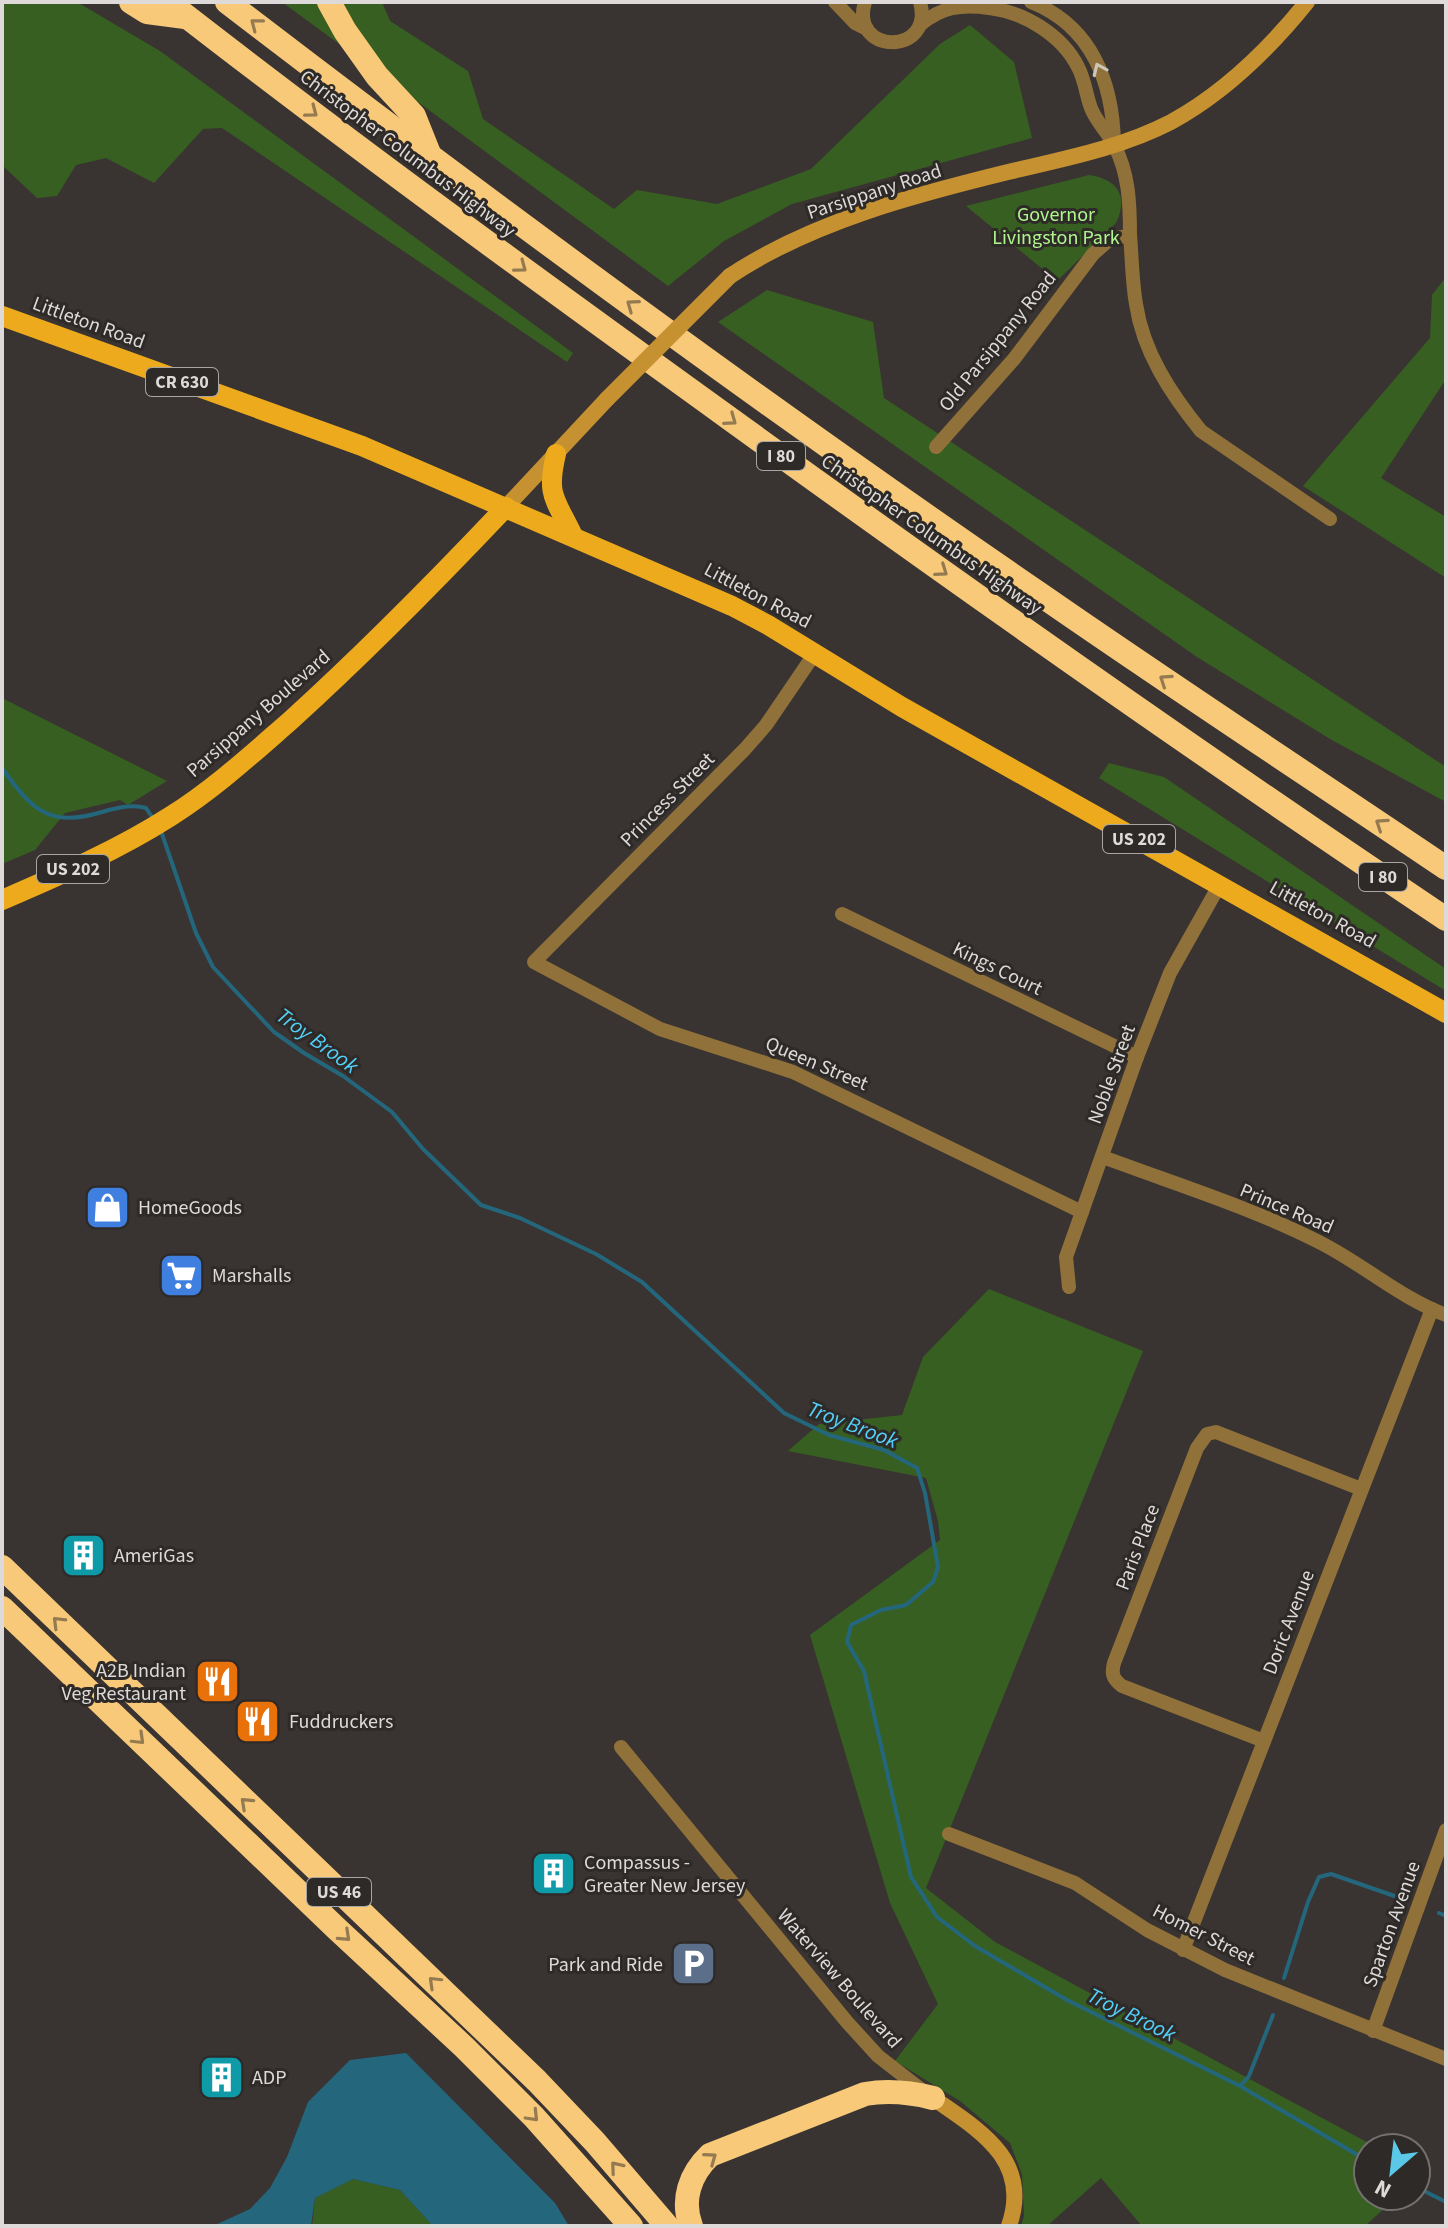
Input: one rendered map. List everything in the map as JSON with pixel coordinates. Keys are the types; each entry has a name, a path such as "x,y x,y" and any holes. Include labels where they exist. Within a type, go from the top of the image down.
{"highway":[{"path":"131,2 147,12 188,18"},
{"name":"Christopher Columbus Highway","path":"168,2 572,306 1244,783 1446,919"},
{"name":"Christopher Columbus Highway","path":"227,2 611,290 964,542 1446,868"},
{"path":"329,2 369,65 414,116 430,156"},
{"name":"US 46","path":"2,1567 537,2081 595,2142 667,2226"},
{"name":"US 46","path":"2,1608 464,2047 534,2117 631,2226"},
{"path":"691,2226 687,2193 698,2169 710,2155 865,2094 908,2092 933,2098"}],"main road":[{"name":"Parsippany Road","path":"506,507 607,399 730,276 779,246 846,220 937,190 1114,145 1171,121 1219,90 1271,44 1307,2"},
{"name":"Littleton Road","path":"2,316 362,446 732,606 902,707 1446,1013"},
{"path":"556,454 550,478 551,493 573,536"},
{"name":"Parsippany Boulevard","path":"2,900 90,861 169,818 236,768 338,677 506,507"},
{"name":"Waterview Boulevard","path":"933,2098 987,2135 999,2149 1013,2180 1014,2205 1009,2226"}],"street":[{"path":"835,2 855,23 880,40 894,43 909,38 931,16 951,8 995,5 1048,31 1061,44 1078,67 1092,111 1114,145 1127,180 1136,306 1144,338 1159,371 1201,431 1330,519"},
{"path":"865,2 862,13 867,29"},
{"path":"920,2 920,25"},
{"path":"1031,2 1063,19 1086,44 1100,71 1113,110 1114,145"},
{"name":"Old Parsippany Road","path":"936,447 1014,359 1097,249 1109,240 1130,235"},
{"name":"Princess Street","path":"534,962 745,749 766,725 815,653"},
{"name":"Noble Street","path":"1069,1287 1066,1257 1137,1057 1170,973 1220,884"},
{"name":"Kings Court","path":"842,914 1137,1057"},
{"name":"Queen Street","path":"534,962 660,1029 793,1072 1082,1212"},
{"name":"Prince Road","path":"1103,1157 1294,1230 1439,1312"},
{"name":"Doric Avenue","path":"1183,1950 1361,1489 1439,1312"},
{"name":"Paris Place","path":"1264,1741 1175,1708 1115,1681 1112,1672 1114,1663 1148,1572 1197,1448 1207,1434 1216,1432 1361,1489"},
{"name":"Waterview Boulevard","path":"621,1747 847,2022 878,2056 933,2098"},
{"name":"Sparton Avenue","path":"1373,2031 1446,1830"},
{"name":"Homer Street","path":"949,1834 1075,1883 1147,1930 1225,1970 1446,2059"}],"green space":[{"path":"2,2 77,2 160,51 573,353 567,362 222,128 203,129 154,183 106,158 76,165 57,196 37,198 2,165"},
{"path":"282,2 382,2 390,21 468,71 483,119 614,209 637,190 717,204 811,169 940,44 970,25 1014,62 1032,138 792,204 724,241 668,286"},
{"name":"Governor Livingston Park","path":"1089,175 1107,180 1118,190 1120,213 1116,223 1057,281 966,206"},
{"path":"1446,277 1446,379 1381,478 1446,517 1446,578 1303,486 1430,338 1432,295"},
{"path":"767,290 873,322 884,398 1446,767 1446,802 1330,739 1197,657 718,322"},
{"path":"2,698 167,781 128,805 120,800 65,813 35,850 2,864"},
{"path":"1109,763 1164,777 1446,969 1446,991 1099,778"},
{"path":"989,1289 1143,1351 926,1888 995,1942 1352,2134 1352,2212 1380,2212 1365,2226 1142,2226 1101,2178 1047,2226 1021,2226 1024,2216 1022,2174 1010,2143 960,2101 895,2061 938,2004 890,1903 810,1635 940,1540 938,1521 926,1478 788,1451 819,1424 902,1415 923,1357"},
{"path":"353,2179 400,2190 433,2226 312,2226 315,2198"}],"water":[{"path":"406,2053 555,2203 569,2226 433,2226 400,2190 353,2179 315,2198 311,2226 213,2226 250,2209 270,2188 287,2157 308,2102 350,2060"}],"waterway":[{"name":"Troy Brook","path":"2,768 23,795 43,812 68,818 135,806 146,808 154,820"},
{"name":"Troy Brook","path":"161,831 196,933 213,967 274,1032 392,1112 423,1149 481,1205 520,1218 596,1254 642,1282 784,1413 829,1435 884,1450 917,1468 925,1493 938,1567 933,1582 906,1605 881,1610 851,1625 847,1642 864,1671 911,1877 937,1917 975,1946 1067,2000 1240,2086 1352,2152"},
{"path":"1284,1978 1319,1877 1331,1874 1406,1900"},
{"path":"1439,1913 1446,1916"},
{"path":"1241,2085 1249,2076 1273,2015"},
{"name":"Troy Brook","path":"1432,2195 1446,2202"}],"place":[{"name":"HomeGoods","path":"107,1207"},
{"name":"Marshalls","path":"181,1275"},
{"name":"AmeriGas","path":"83,1555"},
{"name":"A2B Indian Veg Restaurant","path":"217,1682"},
{"name":"Fuddruckers","path":"258,1721"},
{"name":"Compassus - Greater New Jersey","path":"553,1874"},
{"name":"Park and Ride","path":"694,1964"},
{"name":"ADP","path":"221,2077"}]}
